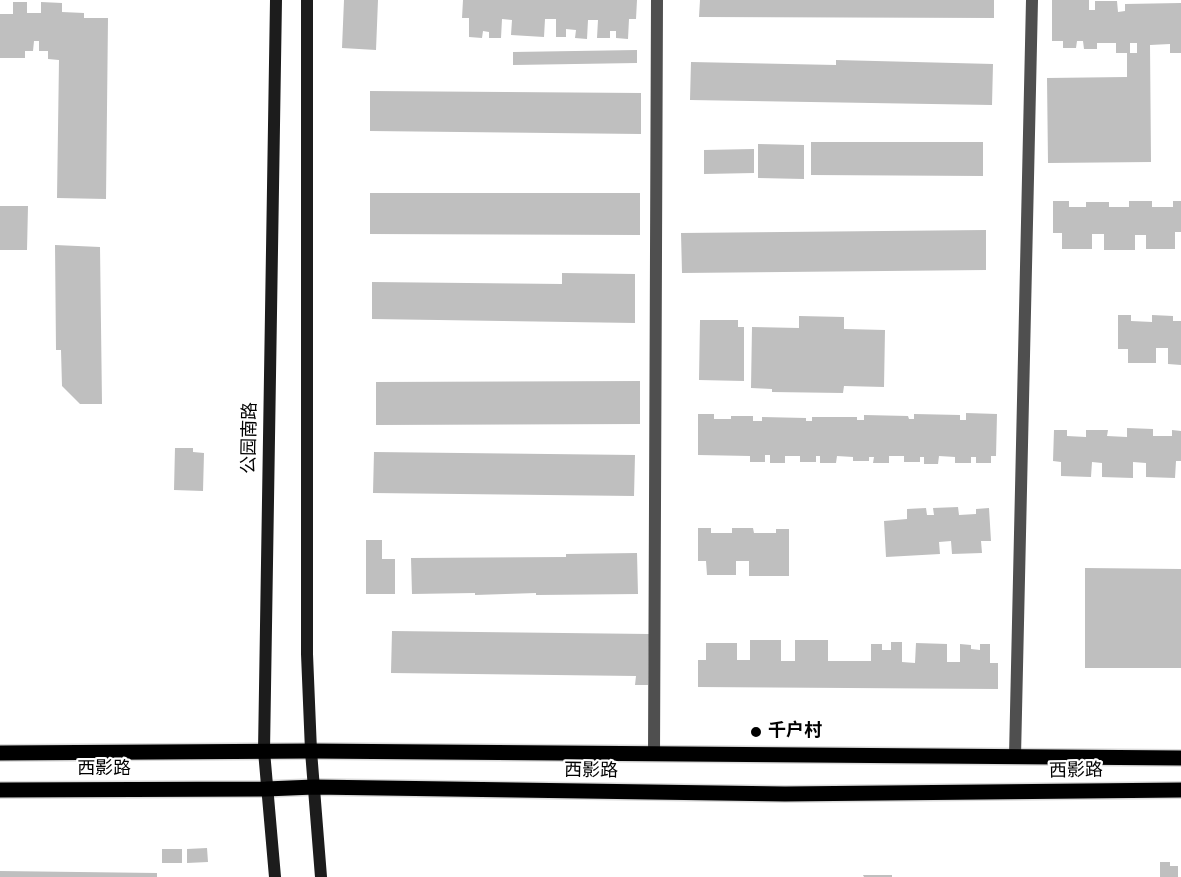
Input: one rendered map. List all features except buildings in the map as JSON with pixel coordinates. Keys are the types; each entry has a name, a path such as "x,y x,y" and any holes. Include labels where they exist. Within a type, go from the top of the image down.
{"main road":[{"name":"公园南路","path":"274,877 264,752 276,0"},
{"path":"307,0 307,654 311,751 321,877"},
{"name":"西影路","path":"0,753 311,751 1181,758"},
{"name":"西影路","path":"0,790 314,787 785,794 1181,790"}],"street":[{"path":"654,754 657,0"},
{"path":"1016,756 1032,0"}],"place":[{"name":"千户村","path":"756,732"}]}
